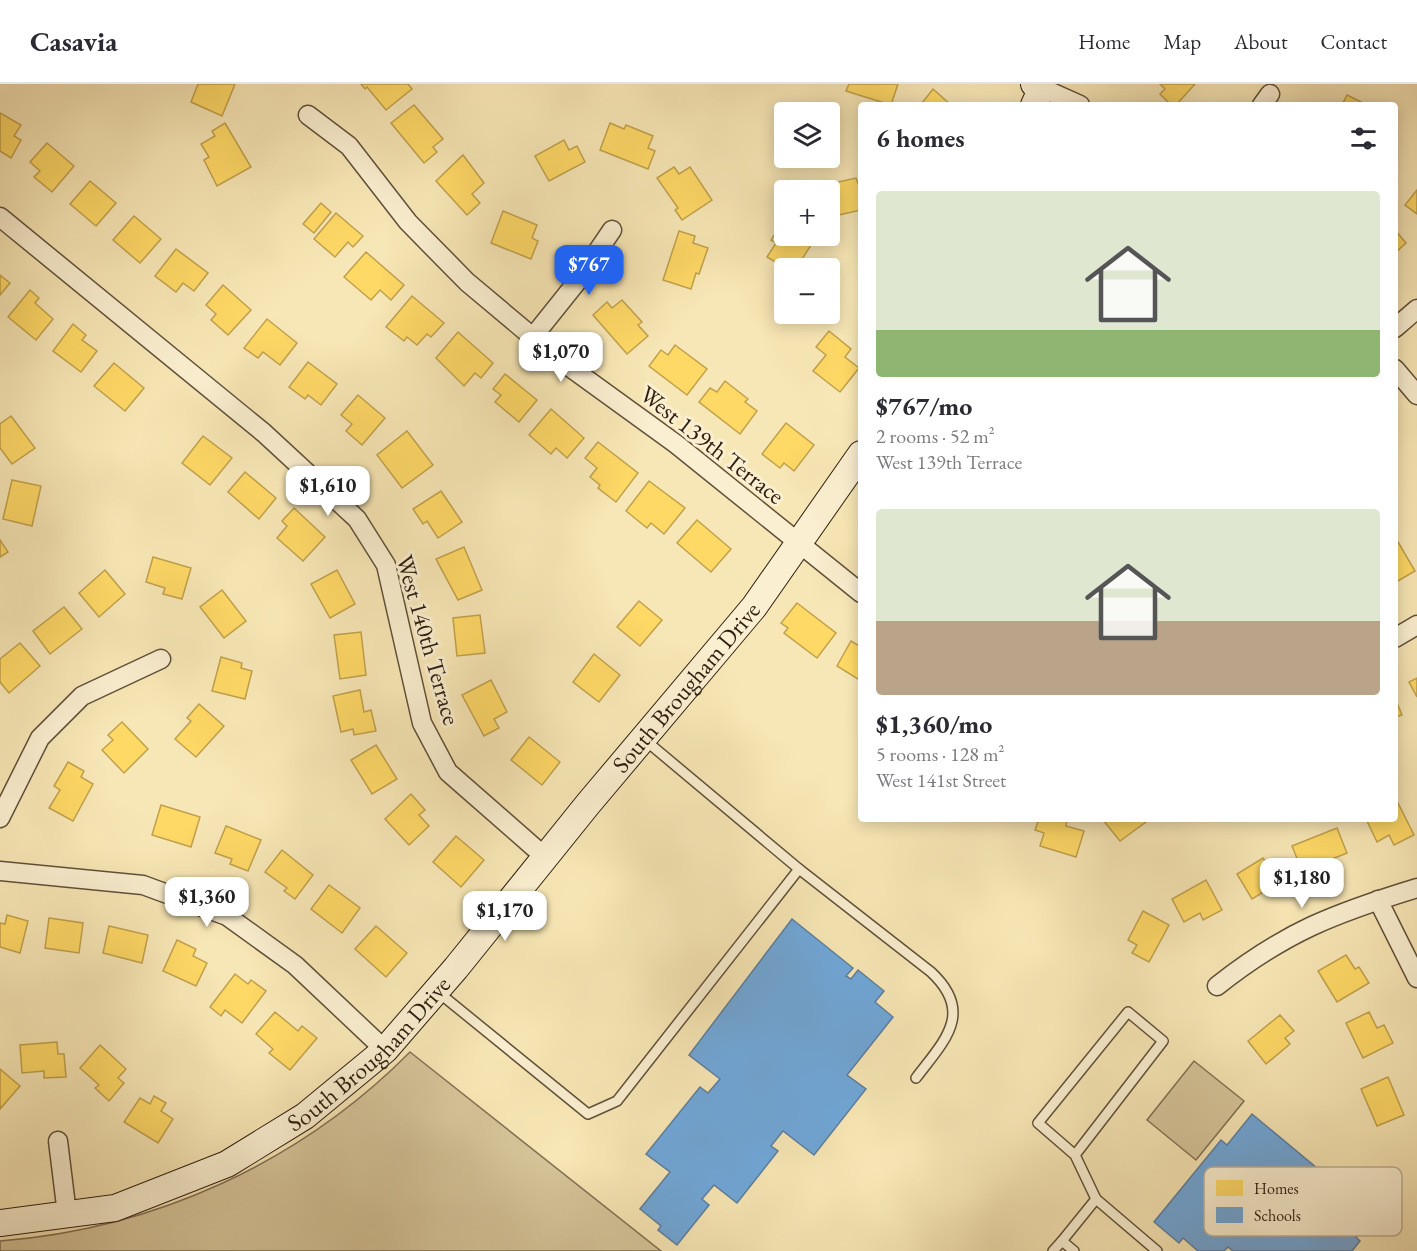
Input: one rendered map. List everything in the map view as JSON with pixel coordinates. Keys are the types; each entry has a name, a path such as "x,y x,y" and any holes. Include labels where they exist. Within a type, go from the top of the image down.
{"street":[{"path":"1036,92 1070,102"},
{"name":"West 139th Terrace","path":"308,115 349,146 430,247 532,338 675,444 858,591"},
{"name":"West 140th Terrace","path":"0,217 264,433 357,519 386,565 422,723 448,772 545,857"},
{"path":"532,338 576,283 612,230"},
{"path":"1398,325 1417,309"},
{"path":"1398,373 1417,395"},
{"name":"South Brougham Drive","path":"0,1223 115,1208 227,1164 306,1116 385,1050 754,607 858,458"},
{"path":"1398,636 1417,625"},
{"path":"0,818 40,738 82,696 161,659"},
{"path":"0,871 143,885 227,916 295,965 385,1050"},
{"path":"1217,987 1263,951 1295,932 1327,917 1417,888"},
{"path":"1378,900 1417,978"},
{"path":"58,1141 68,1214"}],"lane":[{"path":"644,739 799,869 931,972 944,985 951,996 954,1016 949,1034 916,1078"},
{"path":"436,990 588,1114 617,1101 799,869"},
{"path":"1074,1155 1163,1041 1128,1012 1038,1123 1074,1155 1096,1199 1157,1251"},
{"path":"1053,1251 1096,1199"},
{"path":"1062,1241 1074,1251"}],"shaded area":[{"path":"410,1052 661,1251 0,1251 0,1241 58,1234 114,1222 169,1205 222,1183 273,1157 322,1126 367,1091"},
{"path":"1194,1061 1244,1101 1196,1160 1147,1120"}],"building: Homes":[{"path":"198,84 235,84 222,116 191,102"},
{"path":"361,84 408,84 412,89 386,110 367,87 365,89"},
{"path":"849,84 898,84 892,102 881,102 846,91"},
{"path":"1160,84 1195,84 1179,102 1168,102 1160,94 1165,89"},
{"path":"933,89 948,102 923,102"},
{"path":"1347,95 1361,102 1344,102"},
{"path":"414,105 443,139 433,147 437,152 424,163 391,123"},
{"path":"0,113 21,125 14,136 21,140 11,158 0,151"},
{"path":"225,123 251,167 217,186 204,160 209,157 201,144 215,136 212,131"},
{"path":"610,123 624,129 626,125 653,136 648,148 655,151 648,169 600,150"},
{"path":"564,140 569,150 577,146 585,162 549,181 535,156"},
{"path":"47,143 74,166 52,192 34,177 40,171 30,162"},
{"path":"463,155 484,183 472,194 480,203 467,215 436,181"},
{"path":"674,167 679,174 690,167 712,200 682,220 675,210 678,208 657,178"},
{"path":"856,178 858,211 840,215 840,182"},
{"path":"90,181 116,203 96,226 70,204"},
{"path":"1417,190 1417,214 1405,205"},
{"path":"321,203 331,212 314,233 303,224"},
{"path":"503,211 537,225 532,238 538,241 531,259 491,243"},
{"path":"336,213 363,236 353,247 348,242 335,257 314,239"},
{"path":"134,216 161,239 140,263 113,240"},
{"path":"679,231 695,236 693,243 708,248 691,289 663,280"},
{"path":"1398,234 1406,243 1398,250"},
{"path":"774,246 810,246 803,258 774,258 774,261 767,257"},
{"path":"176,249 208,273 194,291 183,283 176,292 155,276"},
{"path":"366,252 404,285 391,300 380,290 371,300 344,277"},
{"path":"0,275 10,283 0,295"},
{"path":"223,285 251,310 228,335 211,320 216,314 206,305"},
{"path":"30,290 39,298 35,303 53,319 36,340 8,317"},
{"path":"412,296 444,323 431,337 427,334 417,345 407,337 404,341 386,327"},
{"path":"622,300 642,322 638,325 648,336 627,354 593,315 607,302 612,308"},
{"path":"267,319 297,343 280,365 263,352 258,358 244,348"},
{"path":"73,324 86,335 82,340 97,351 81,372 53,351"},
{"path":"829,331 851,349 845,357 858,369 840,392 813,371 826,355 816,347"},
{"path":"458,332 493,363 481,378 475,373 464,386 436,358"},
{"path":"675,345 707,369 687,395 649,366 661,350 668,355"},
{"path":"308,362 337,384 321,405 308,395 305,399 289,387"},
{"path":"114,363 144,388 125,411 94,386"},
{"path":"505,374 537,400 519,422 495,402 501,395 493,389"},
{"path":"725,381 748,399 745,402 757,411 740,434 699,402 710,388 717,392"},
{"path":"358,395 385,418 362,445 346,431 352,424 341,415"},
{"path":"551,409 584,438 567,458 556,448 551,454 529,435"},
{"path":"11,416 35,448 12,464 0,448 0,424"},
{"path":"786,423 814,445 794,471 784,463 780,468 762,454"},
{"path":"407,431 433,465 402,488 377,455"},
{"path":"203,436 232,458 210,485 182,463"},
{"path":"598,442 638,473 616,502 598,488 600,485 590,477 597,468 585,458"},
{"path":"245,472 276,498 259,519 228,492"},
{"path":"12,480 41,486 32,526 3,519"},
{"path":"649,481 685,508 664,534 651,523 647,528 626,511"},
{"path":"441,491 462,522 438,538 427,521 423,524 413,509"},
{"path":"294,508 325,537 303,561 277,538 287,526 282,521"},
{"path":"697,520 731,549 711,572 677,543"},
{"path":"0,540 8,552 0,557"},
{"path":"1398,542 1415,571 1398,581"},
{"path":"464,547 482,590 458,600 436,559"},
{"path":"153,557 191,568 182,599 163,594 165,588 146,582"},
{"path":"105,570 125,594 99,617 79,593"},
{"path":"337,570 355,604 330,618 311,584"},
{"path":"222,590 246,621 224,638 200,607"},
{"path":"639,601 662,620 640,646 617,627"},
{"path":"797,603 836,633 817,658 784,633 788,628 781,623"},
{"path":"64,607 82,629 50,654 33,631"},
{"path":"480,615 485,653 457,656 453,618"},
{"path":"361,632 366,675 340,679 334,635"},
{"path":"851,641 858,645 858,679 837,666"},
{"path":"20,643 40,666 9,693 0,682 0,659"},
{"path":"594,654 620,675 599,702 573,682"},
{"path":"221,657 242,663 241,668 252,671 245,699 212,691"},
{"path":"1417,678 1417,697 1409,682"},
{"path":"491,680 507,712 494,719 499,728 484,736 462,695"},
{"path":"360,690 364,712 371,710 376,731 354,735 353,729 341,732 333,696"},
{"path":"199,704 224,726 196,757 175,739 191,721 187,718"},
{"path":"122,722 148,749 124,773 102,750 113,740 108,735"},
{"path":"529,737 560,762 542,785 511,760"},
{"path":"376,745 397,779 372,794 351,760"},
{"path":"68,762 84,771 81,777 93,784 73,821 49,808 60,790 54,786"},
{"path":"411,794 425,810 419,815 429,826 409,845 385,819"},
{"path":"1398,803 1414,835 1394,845 1389,835 1377,842 1367,822 1398,822"},
{"path":"161,805 200,817 191,847 152,835"},
{"path":"1038,822 1067,822 1066,826 1084,831 1076,857 1040,846 1044,833 1035,830"},
{"path":"1105,822 1146,822 1120,841"},
{"path":"226,826 261,840 248,871 230,864 232,859 215,853"},
{"path":"1337,828 1347,853 1302,871 1292,846"},
{"path":"456,836 484,860 461,887 433,862"},
{"path":"282,850 313,875 295,899 284,891 287,888 265,872"},
{"path":"1263,858 1269,867 1276,862 1287,878 1252,899 1237,874"},
{"path":"1206,880 1222,910 1203,920 1200,913 1184,922 1172,899"},
{"path":"329,885 360,908 342,933 311,909"},
{"path":"1143,911 1169,925 1149,962 1132,953 1137,945 1128,940"},
{"path":"7,915 28,921 20,953 0,947 0,923 5,924"},
{"path":"49,918 83,923 79,953 45,948"},
{"path":"109,926 148,935 142,963 103,953"},
{"path":"376,926 407,953 386,977 355,949"},
{"path":"177,940 196,949 193,956 207,963 196,986 163,971"},
{"path":"1346,955 1355,969 1359,967 1369,983 1337,1002 1318,971"},
{"path":"235,974 248,984 251,980 266,991 242,1023 225,1010 221,1016 210,1007"},
{"path":"275,1012 298,1031 302,1026 317,1038 290,1070 269,1053 273,1049 256,1034"},
{"path":"1369,1012 1377,1028 1384,1025 1393,1043 1363,1058 1346,1023"},
{"path":"1280,1015 1294,1031 1285,1038 1290,1044 1266,1064 1248,1041"},
{"path":"57,1042 58,1054 64,1054 66,1077 44,1078 44,1071 22,1073 20,1045"},
{"path":"100,1045 126,1069 118,1078 124,1083 109,1101 95,1088 99,1085 80,1068"},
{"path":"0,1069 20,1086 0,1109"},
{"path":"1388,1077 1404,1115 1377,1126 1361,1089"},
{"path":"154,1096 166,1103 161,1111 173,1119 158,1143 124,1122 140,1098 150,1104"}],"building: Schools":[{"path":"792,919 853,968 846,976 851,979 858,970 884,991 875,1002 893,1017 847,1075 866,1089 814,1155 783,1131 771,1146 778,1151 737,1203 714,1185 702,1199 709,1205 677,1245 658,1230 661,1226 640,1209 670,1172 646,1154 700,1087 708,1093 720,1079 689,1055"},
{"path":"1252,1114 1316,1167 1204,1167 1204,1236 1357,1236 1360,1241 1352,1251 1233,1251 1228,1247 1224,1251 1198,1251 1183,1238 1179,1243 1154,1222 1221,1140 1227,1145"}]}
